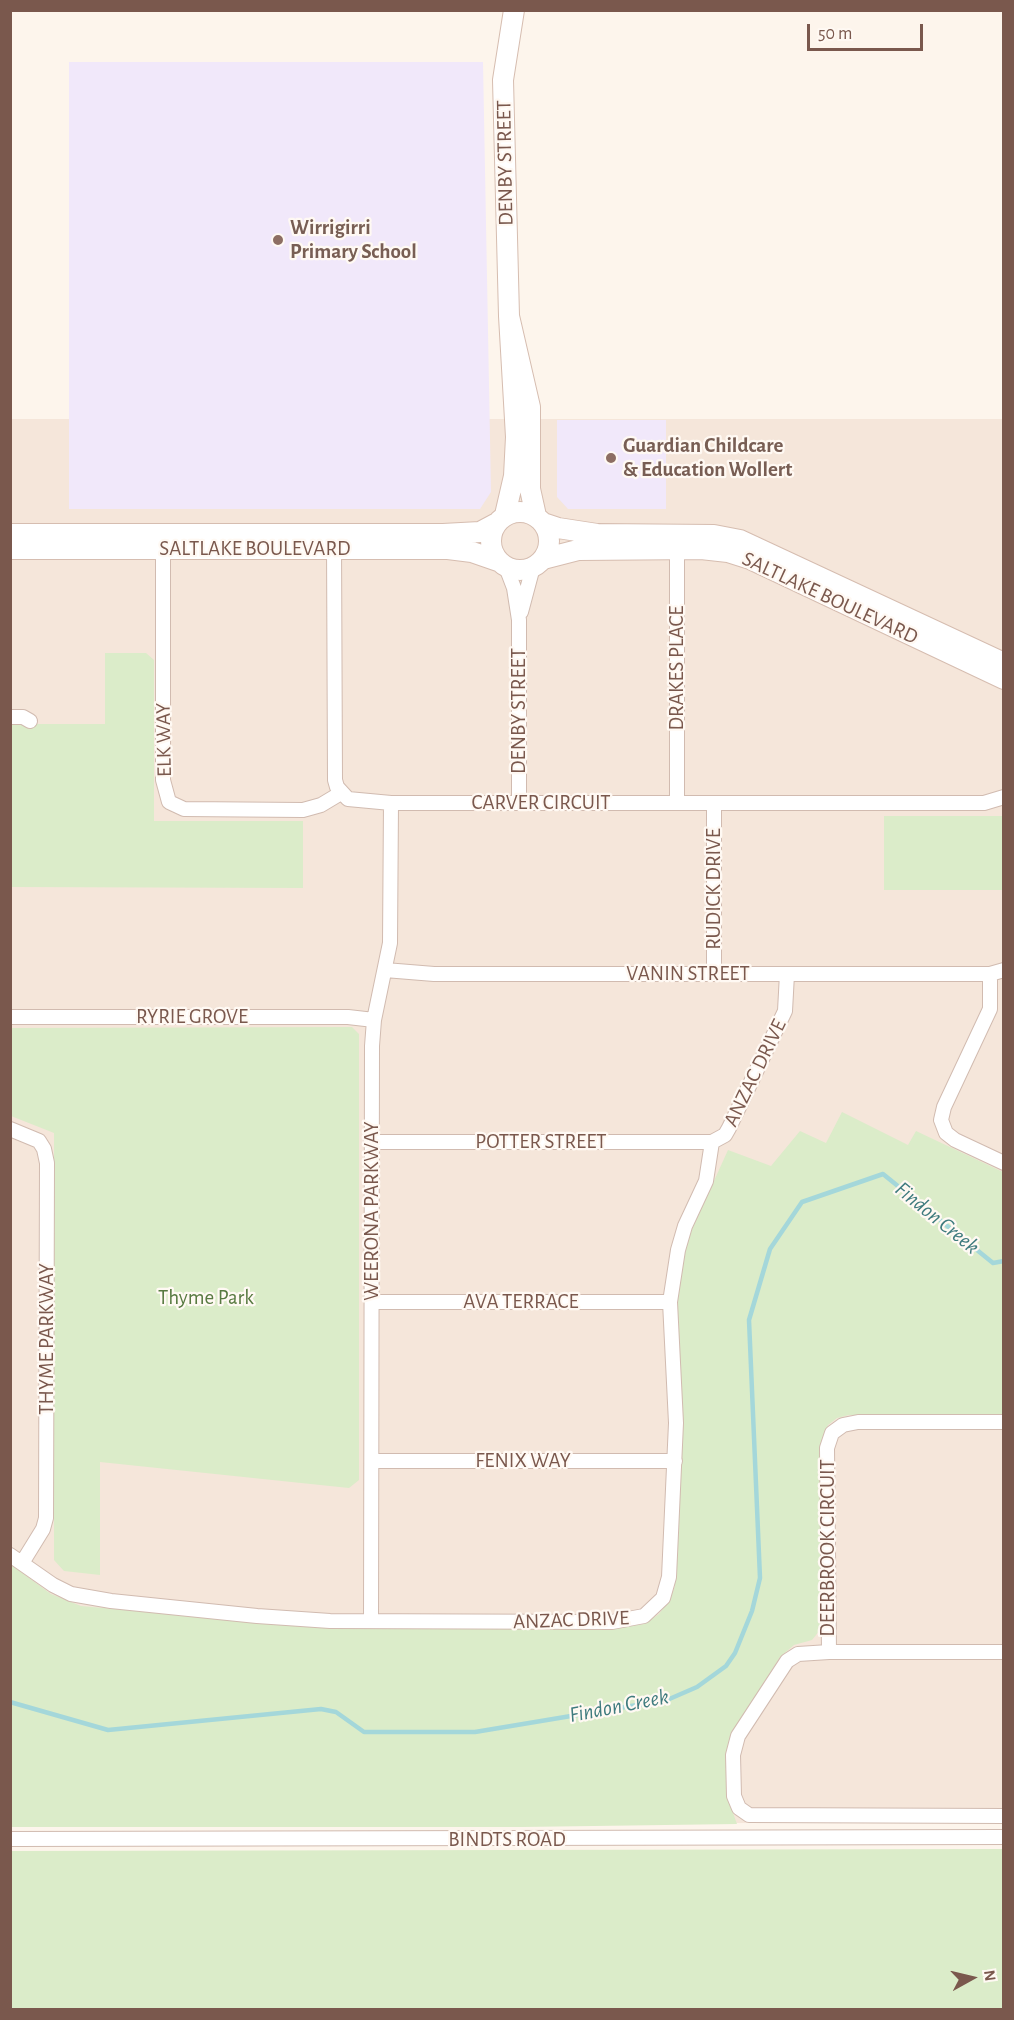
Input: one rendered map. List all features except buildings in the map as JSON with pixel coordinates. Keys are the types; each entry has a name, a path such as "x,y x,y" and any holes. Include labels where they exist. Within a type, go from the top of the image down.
{"street":[{"name":"DENBY STREET","path":"509,316 503,80 514,10"},
{"path":"509,316 530,407 530,489 539,519 549,541 538,563 524,570 502,564 490,543 514,476 516,446 509,316"},
{"path":"500,520 521,511 539,519"},
{"name":"SALTLAKE BOULEVARD","path":"539,519 558,528 677,541 750,559 1004,679"},
{"name":"SALTLAKE BOULEVARD","path":"10,534 163,541 334,541 480,532 500,520"},
{"name":"SALTLAKE BOULEVARD","path":"538,563 578,549 726,537 760,547 1004,663"},
{"name":"SALTLAKE BOULEVARD","path":"10,549 163,541"},
{"name":"ELK WAY","path":"163,541 163,780 169,802 177,808 186,809 303,810 321,806 341,793"},
{"path":"334,541 335,780 341,793"},
{"name":"SALTLAKE BOULEVARD","path":"334,541 472,552 502,564"},
{"name":"DRAKES PLACE","path":"676,803 677,541"},
{"name":"DENBY STREET","path":"519,620 525,590 538,563"},
{"name":"DENBY STREET","path":"502,564 514,588 519,620 519,803"},
{"path":"10,717 23,717 30,722"},
{"name":"CARVER CIRCUIT","path":"341,793 355,801 391,803 986,802 1004,797"},
{"name":"WEERONA PARKWAY","path":"371,1622 371,1142 374,1020 390,943 391,803"},
{"name":"RUDICK DRIVE","path":"714,803 714,974"},
{"name":"VANIN STREET","path":"385,970 425,974 997,972"},
{"path":"997,972 990,1009 944,1107 941,1120 946,1133 955,1140 1004,1163"},
{"name":"ANZAC DRIVE","path":"10,1555 53,1585 71,1594 257,1616 371,1622 626,1622 644,1616 663,1598 667,1587 675,1461 676,1395 670,1302 678,1250 685,1226 706,1181 712,1142 725,1135 729,1128 781,1019 786,1004 787,974"},
{"name":"RYRIE GROVE","path":"10,1017 374,1020"},
{"name":"THYME PARKWAY","path":"10,1129 39,1141 45,1149 47,1163 46,1518 43,1529 22,1563"},
{"name":"POTTER STREET","path":"371,1142 712,1142"},
{"name":"AVA TERRACE","path":"372,1302 670,1302"},
{"name":"DEERBROOK CIRCUIT","path":"1004,1422 858,1422 843,1425 832,1433 827,1448 829,1652 798,1654 787,1661 738,1736 733,1755 733,1789 736,1803 743,1813 764,1817 1004,1816"},
{"name":"FENIX WAY","path":"372,1461 675,1461"},
{"path":"829,1652 1004,1652"},
{"name":"BINDTS ROAD","path":"10,1839 1004,1837"}],"shaded area":[{"name":"Wirrigirri Primary School","path":"69,62 483,62 491,492 480,509 69,509"},
{"path":"10,419 1003,419 1003,1822 11,1826"},
{"name":"Guardian Childcare & Education Wollert","path":"557,420 666,420 666,509 568,509 557,497"}],"green space":[{"path":"105,653 146,653 154,660 154,821 303,821 303,888 11,887 11,724 105,724"},
{"path":"884,816 1003,816 1003,890 884,890"},
{"name":"Thyme Park","path":"352,1027 359,1034 359,1480 349,1488 100,1462 100,1575 64,1571 54,1560 54,1133 11,1116 11,1028"},
{"path":"842,1112 908,1145 916,1131 1003,1172 1003,1414 849,1415 837,1418 828,1425 820,1445 820,1630 812,1640 794,1645 780,1657 730,1737 727,1749 728,1799 737,1824 522,1827 11,1827 10,1564 51,1594 81,1606 317,1627 616,1628 644,1624 659,1614 670,1599 675,1586 675,1313 683,1249 728,1150 771,1166 800,1131 826,1143"},
{"path":"1003,1849 1003,2009 11,2009 11,1851"}],"waterway":[{"name":"Findon Creek","path":"10,1702 108,1730 321,1709 336,1712 364,1732 475,1732 667,1700 697,1687 726,1666 735,1653 752,1611 760,1578 749,1320 770,1249 802,1202 883,1174 993,1263 1004,1261"}],"place":[{"name":"Wirrigirri Primary School","path":"278,240"},
{"name":"Guardian Childcare & Education Wollert","path":"611,458"}]}
